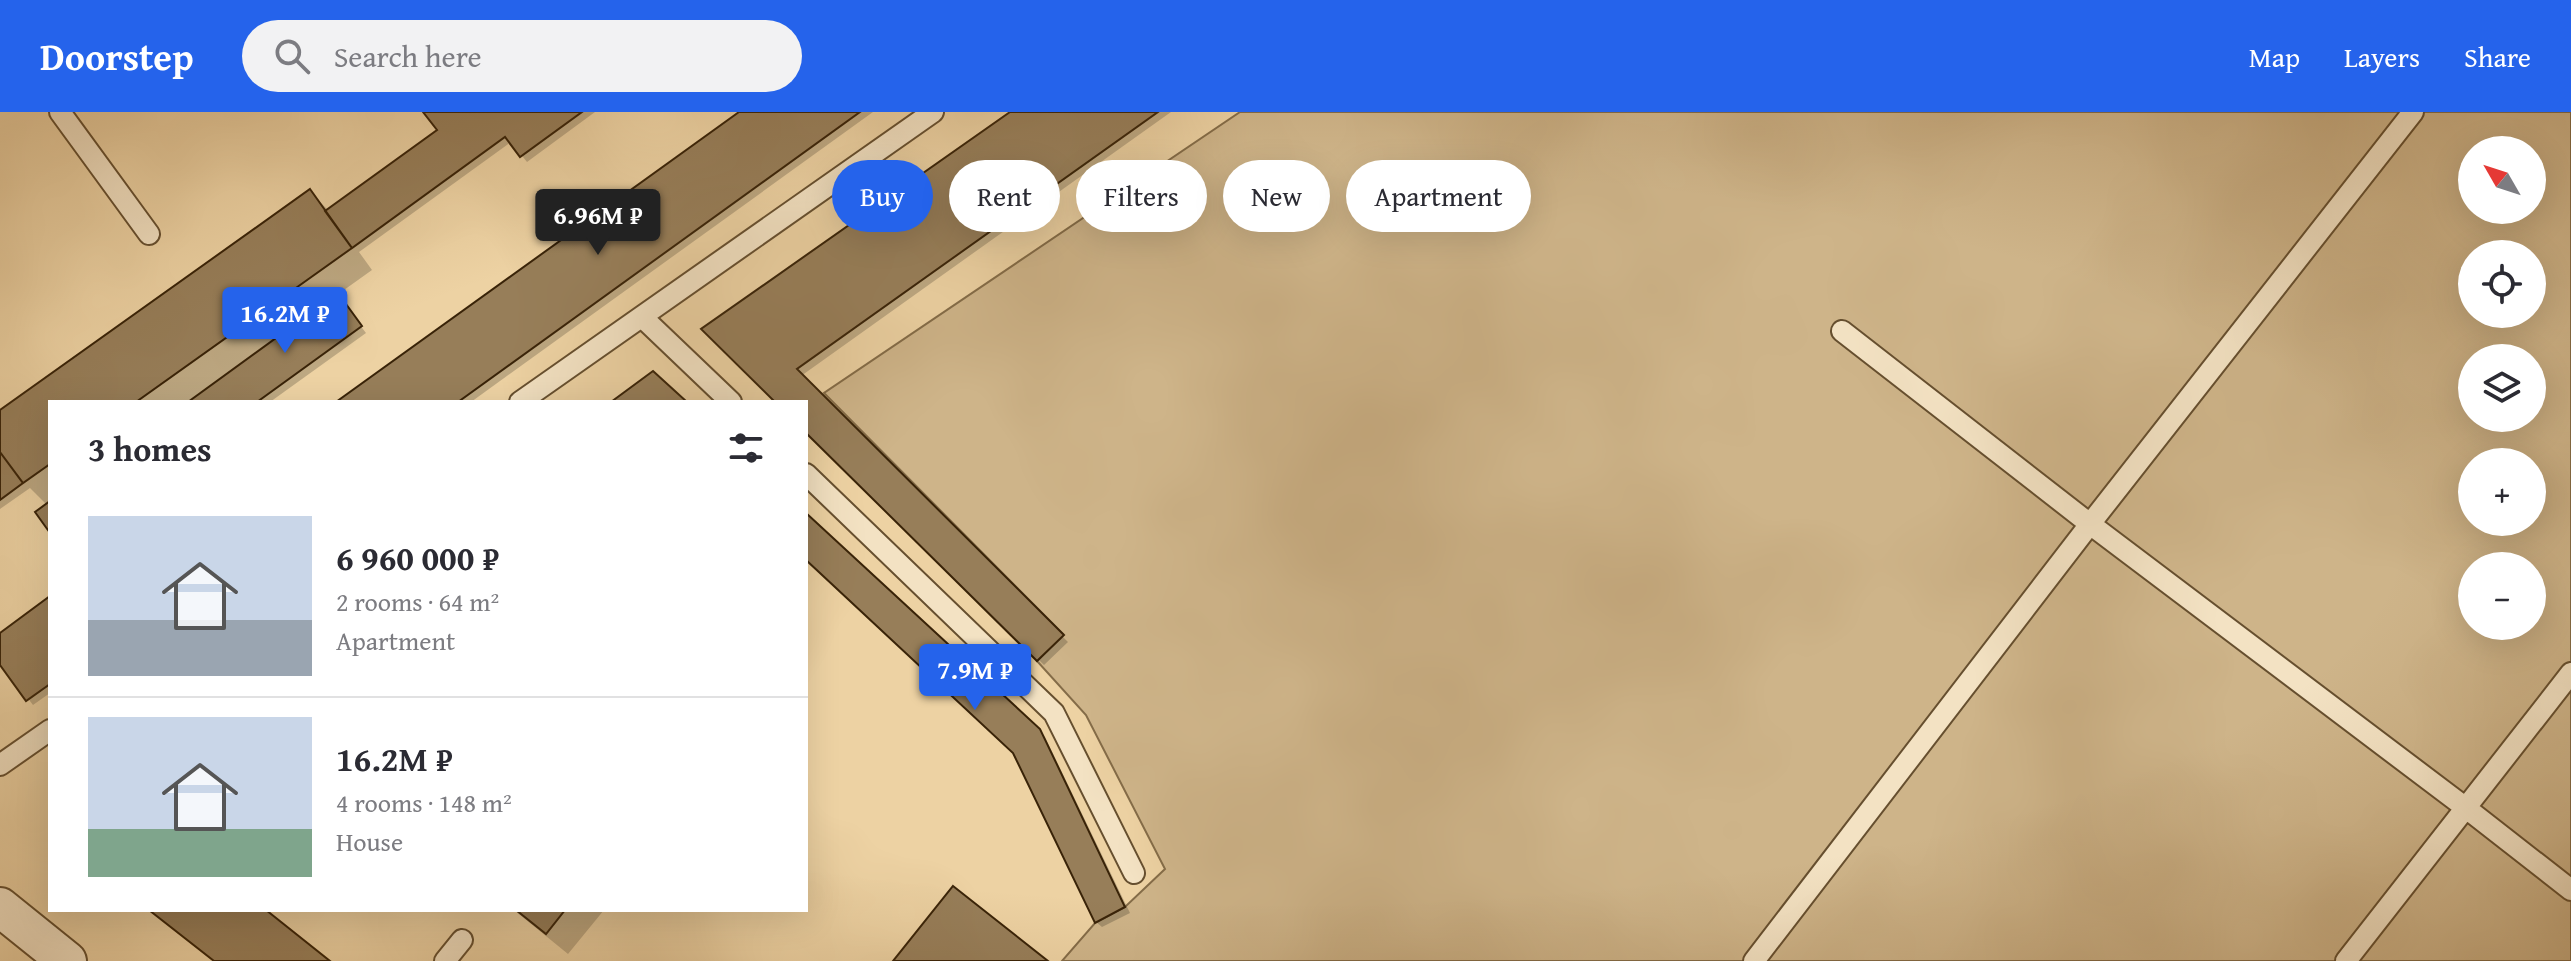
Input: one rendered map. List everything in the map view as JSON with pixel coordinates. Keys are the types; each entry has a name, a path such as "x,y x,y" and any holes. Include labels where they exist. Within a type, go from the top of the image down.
{"street":[{"path":"0,907 67,961"}],"lane":[{"path":"60,112 149,234"},
{"path":"523,400 933,112"},
{"path":"1754,961 2090,524 2413,112"},
{"path":"642,317 729,400"},
{"path":"1842,331 2571,890"},
{"path":"808,476 1054,713 1134,873"},
{"path":"2346,961 2571,673"},
{"path":"0,765 48,731"},
{"path":"445,961 462,940"}],"shaded area":[{"path":"1240,112 2571,112 2571,961 1062,961 1095,923 1125,907 1165,869 1086,715 1037,661 1063,634 824,393 1076,223 1076,232 1207,232 1207,160 1169,160"}],"building":[{"path":"423,112 582,112 520,157 505,137 352,248 325,211 437,130"},
{"path":"739,112 860,112 461,400 339,400"},
{"path":"1010,112 1158,112 1091,160 1076,160 1076,170 1060,182 1060,160 949,160 949,232 989,232 797,369 1064,635 1037,661 808,435 808,400 773,400 701,329 839,232 933,232 933,166"},
{"path":"310,189 352,248 139,400 48,400 48,465 23,483 0,452 0,410"},
{"path":"338,293 362,326 260,400 191,400"},
{"path":"653,371 685,400 614,400"},
{"path":"0,452 23,483 0,500"},
{"path":"48,502 48,530 35,512"},
{"path":"808,515 1040,729 1125,907 1095,923 1013,753 808,562"},
{"path":"48,597 48,685 26,701 0,665 0,633"},
{"path":"953,886 1048,961 893,961"},
{"path":"152,912 269,912 330,961 214,961"},
{"path":"518,912 563,912 546,934"}]}
